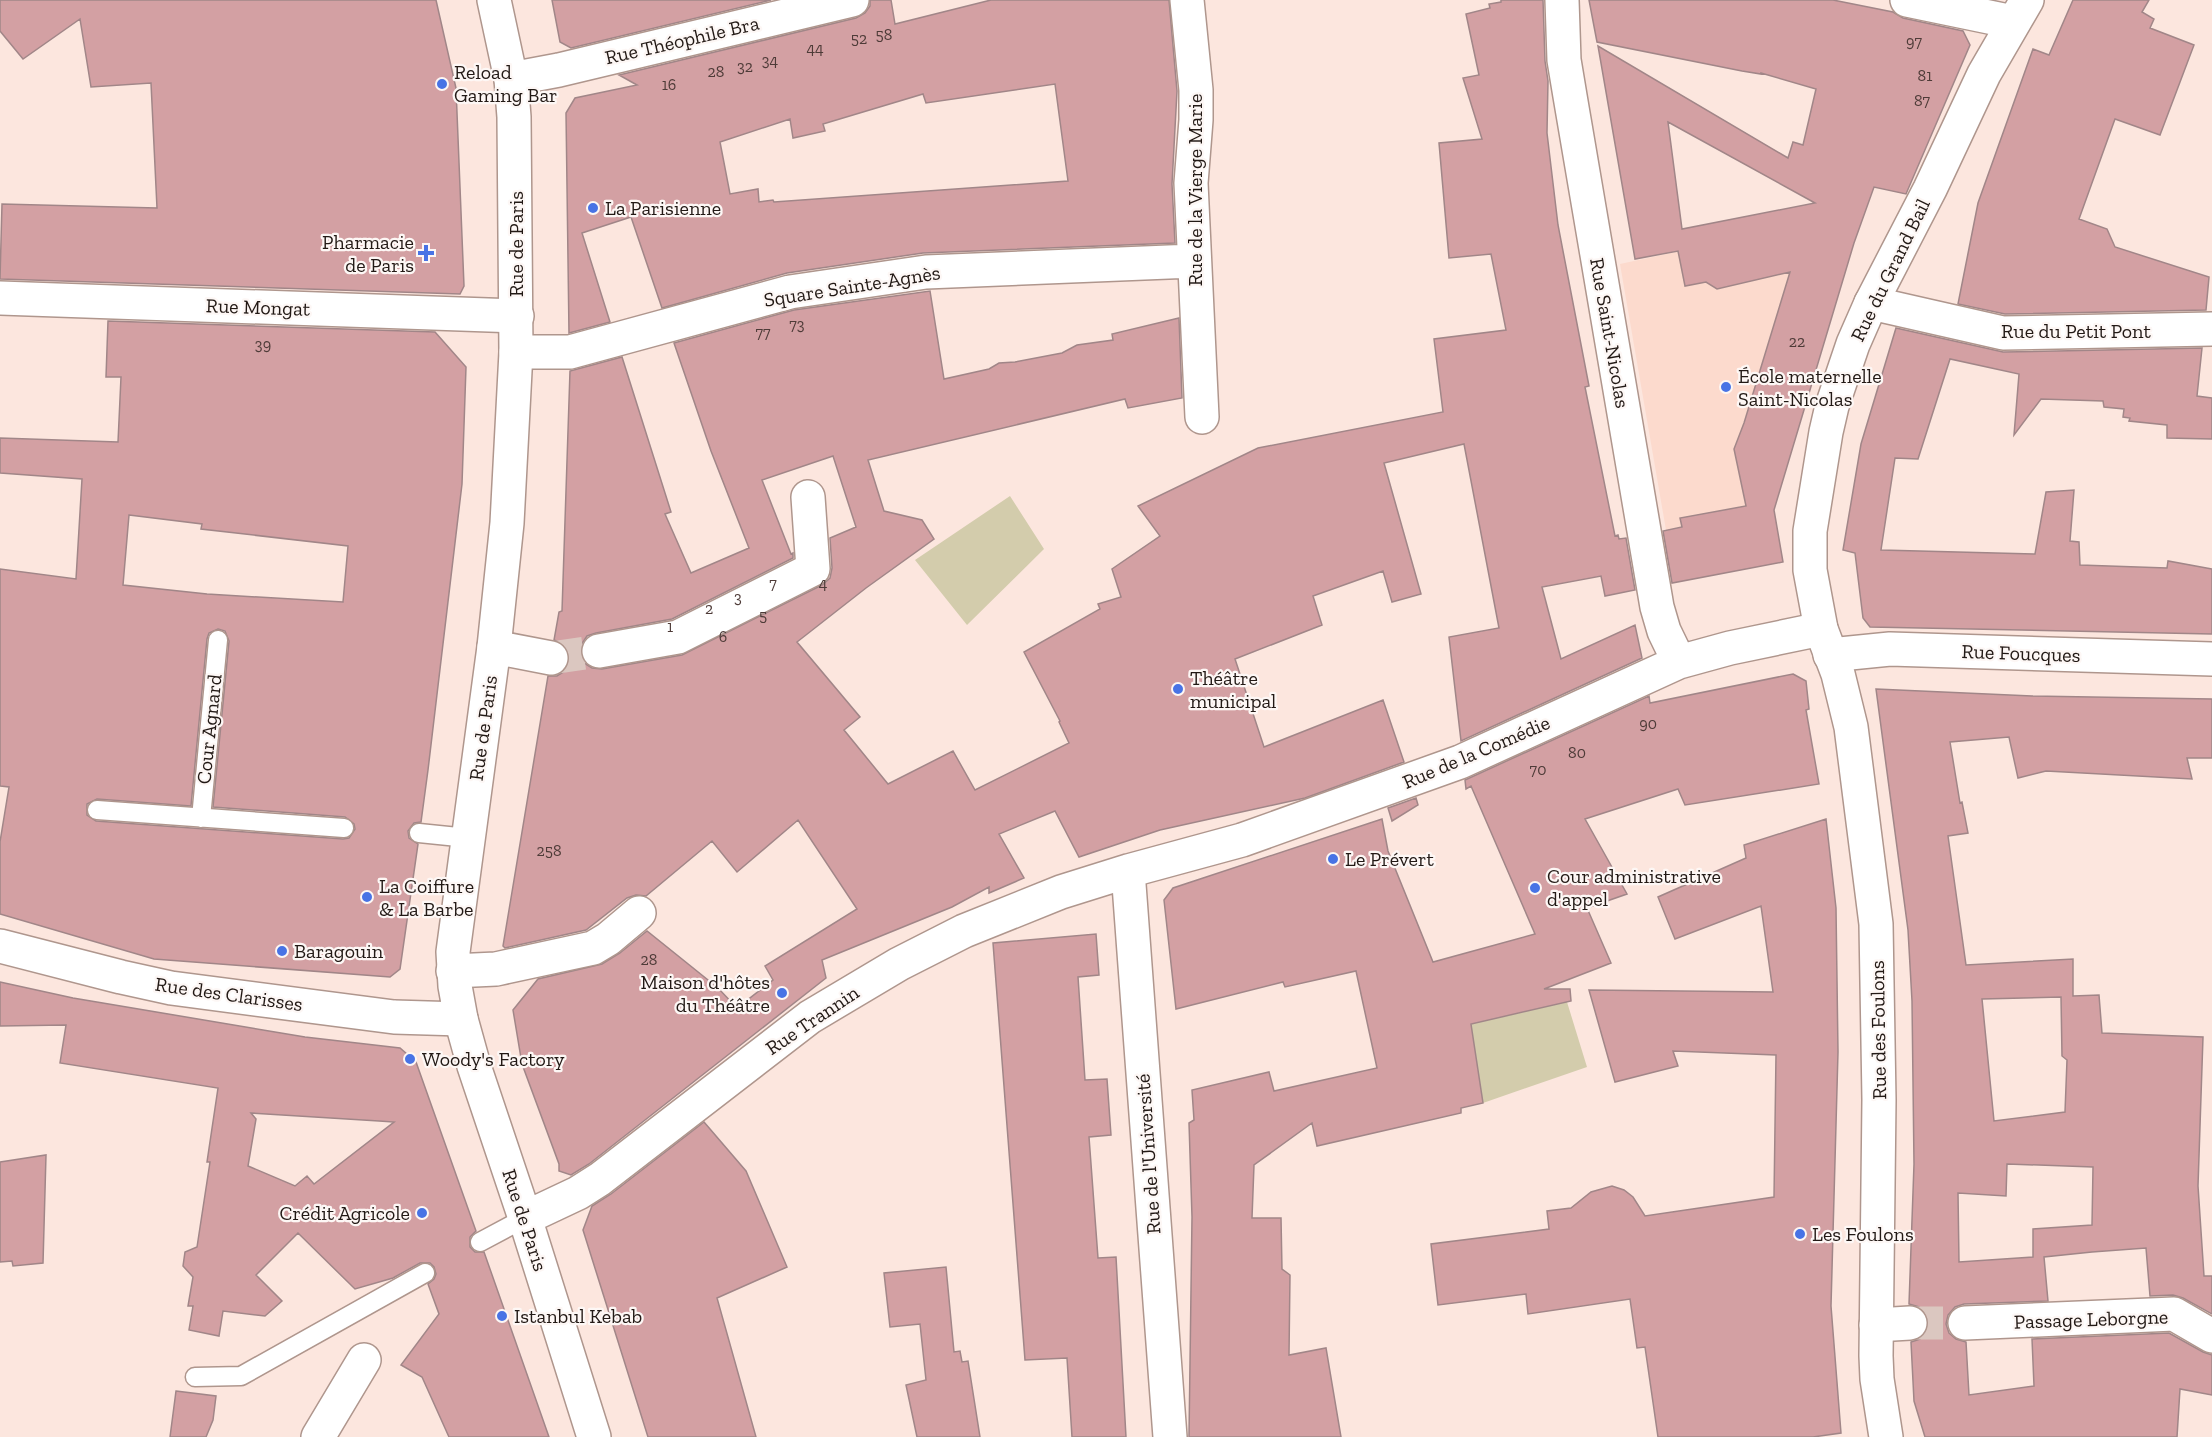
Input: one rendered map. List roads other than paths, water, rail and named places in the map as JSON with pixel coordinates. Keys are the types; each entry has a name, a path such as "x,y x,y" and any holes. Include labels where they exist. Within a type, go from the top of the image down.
{"street":[{"name":"Rue de Paris","path":"494,0 511,79 515,147 516,352 507,523 494,647 455,928 453,971 461,1019 474,1066 594,1437"},
{"name":"Rue Théophile Bra","path":"511,79 559,70 852,0"},
{"name":"Rue de la Vierge Marie","path":"1187,0 1196,90 1191,183 1202,417"},
{"name":"Rue Saint-Nicolas","path":"1562,0 1564,60 1655,596 1664,631 1679,662"},
{"path":"1907,0 2020,11"},
{"name":"Rue du Grand Bail","path":"1825,642 1810,570 1809,547 1813,508 1832,406 1853,344 1871,303 1930,189 1984,74 2020,11"},
{"name":"Square Sainte-Agnès","path":"516,352 570,352 790,292 926,272 1193,261"},
{"name":"Rue Mongat","path":"0,298 517,316"},
{"name":"Rue du Petit Pont","path":"1871,303 1991,332 2019,334 2212,329"},
{"path":"599,651 678,637 813,568 808,498"},
{"name":"Rue de la Comédie","path":"1128,871 1242,840 1460,762 1679,662 1730,648 1825,642"},
{"name":"Rue Foucques","path":"1825,642 1890,649 2212,659"},
{"name":"Rue des Foulons","path":"1825,642 1845,698 1851,727 1876,924 1879,1100 1877,1379 1886,1437"},
{"path":"494,647 551,658"},
{"name":"Rue Trannin","path":"525,1218 578,1193 600,1179 786,1035 835,1001 899,964 964,931 1061,892 1128,871"},
{"name":"Rue de l'Université","path":"1128,871 1170,1437"},
{"path":"453,971 496,969 593,948 608,939 639,913"},
{"name":"Rue des Clarisses","path":"0,946 171,988 394,1017 461,1019"},
{"name":"Passage Leborgne","path":"1965,1323 2174,1314 2212,1336"},
{"path":"1876,1325 1910,1323"},
{"path":"318,1437 364,1360"}],"lane":[{"name":"Cour Agnard","path":"201,818 218,640"},
{"path":"97,810 344,828"},
{"path":"419,833 468,838"},
{"path":"480,1242 525,1218"},
{"path":"195,1377 241,1376 425,1273"}],"tunnel":[{"path":"551,658 599,651"},
{"path":"1910,1323 1965,1323"}],"place":[{"name":"Reload Gaming Bar","path":"442,84"},
{"name":"La Parisienne","path":"593,208"},
{"name":"Pharmacie de Paris","path":"426,253"},
{"name":"École maternelle Saint-Nicolas","path":"1726,387"},
{"name":"Théâtre municipal","path":"1178,689"},
{"name":"Le Prévert","path":"1333,859"},
{"name":"Cour administrative d'appel","path":"1535,888"},
{"name":"La Coiffure & La Barbe","path":"367,897"},
{"name":"Baragouin","path":"282,951"},
{"name":"Maison d'hôtes du Théâtre","path":"782,993"},
{"name":"Woody's Factory","path":"410,1059"},
{"name":"Crédit Agricole","path":"422,1213"},
{"name":"Les Foulons","path":"1800,1234"},
{"name":"Istanbul Kebab","path":"502,1316"}]}
